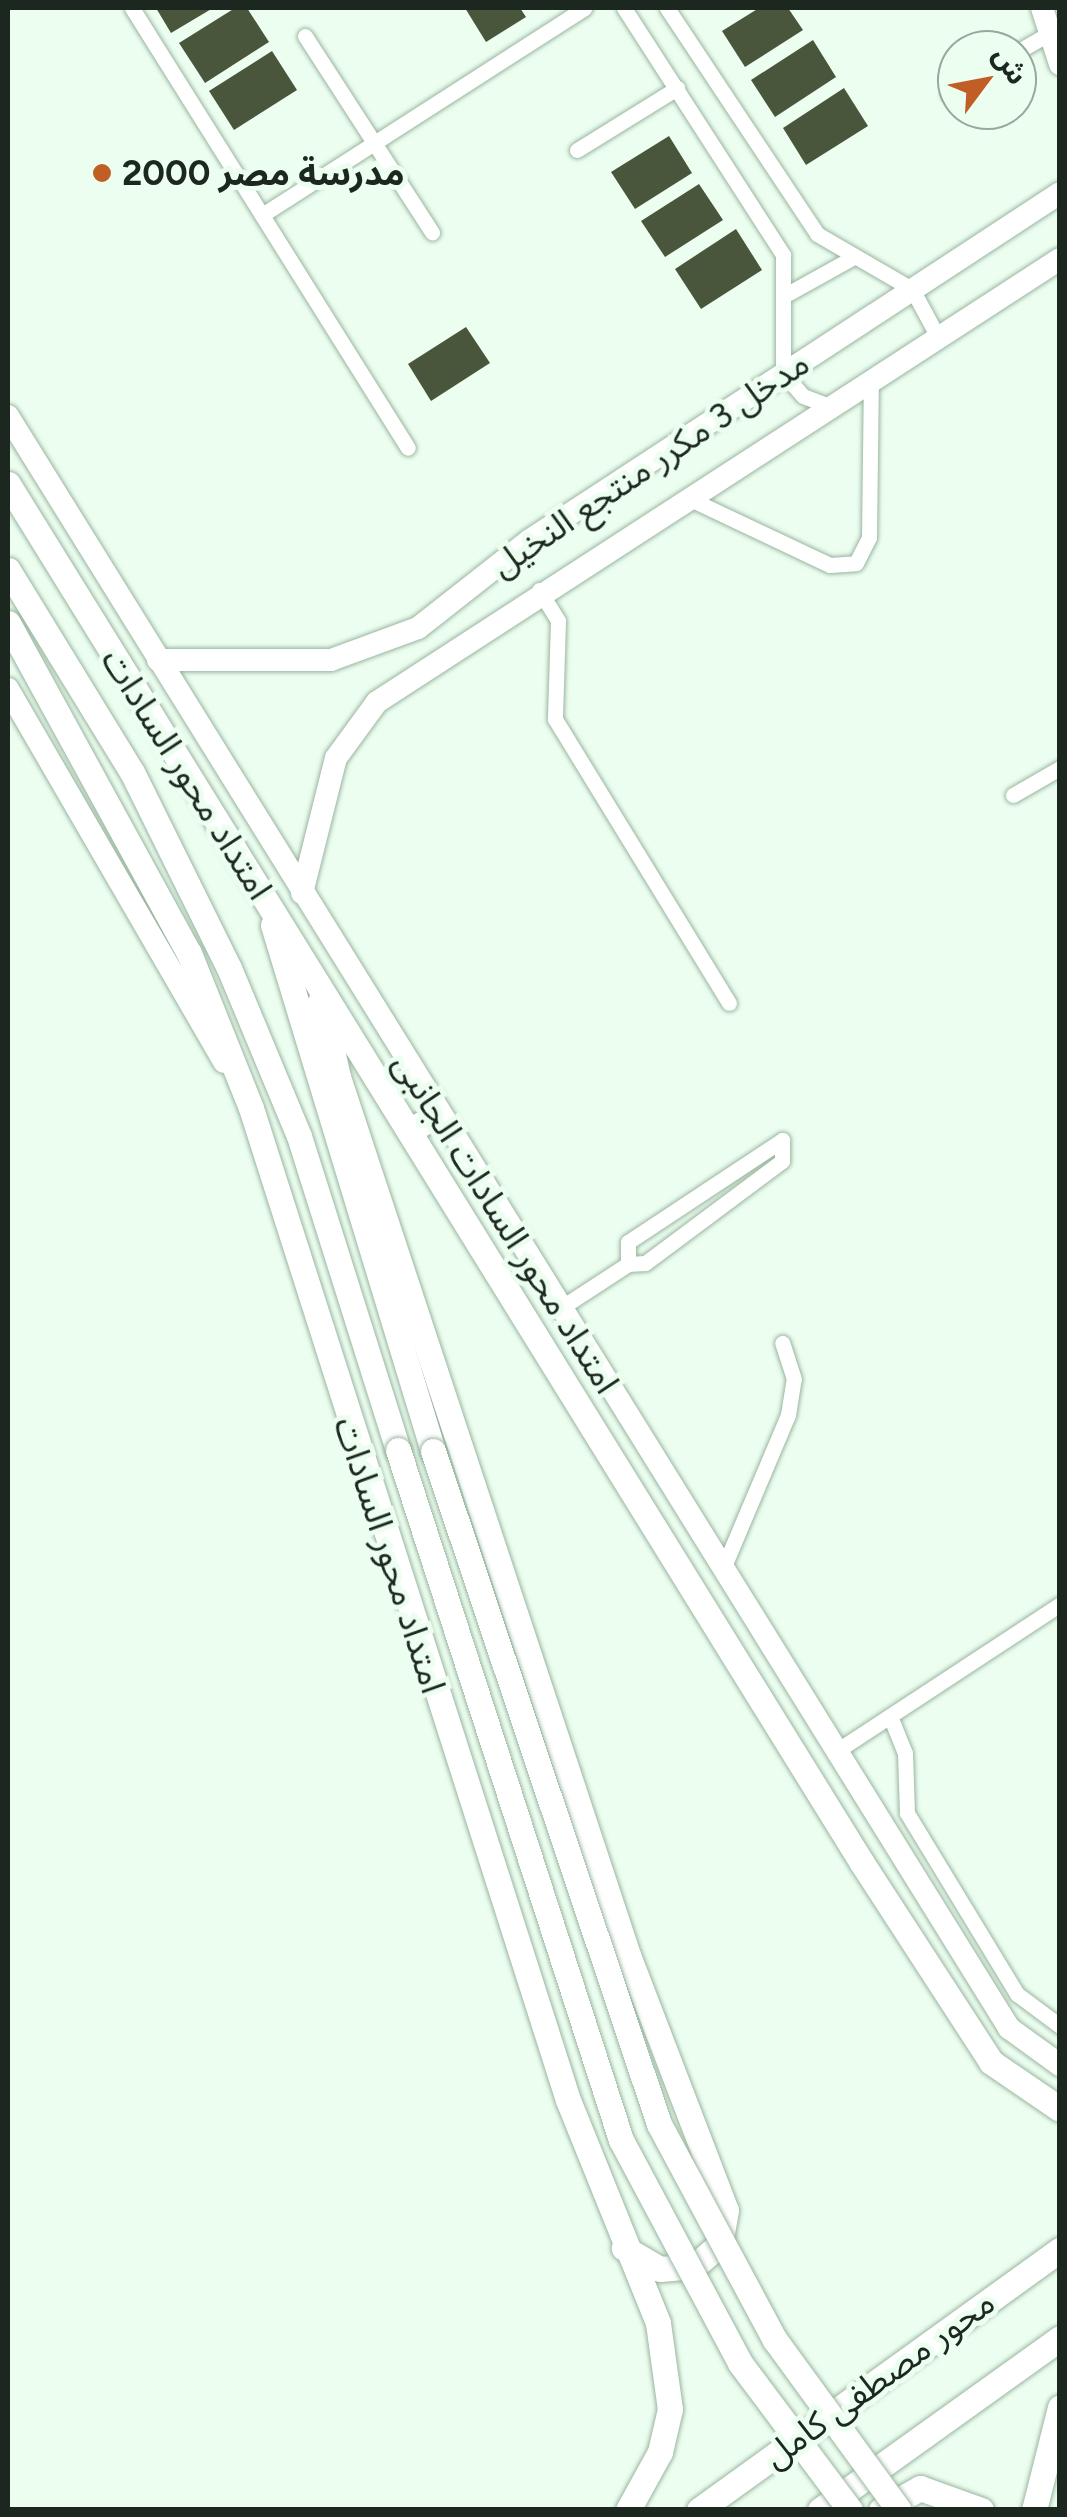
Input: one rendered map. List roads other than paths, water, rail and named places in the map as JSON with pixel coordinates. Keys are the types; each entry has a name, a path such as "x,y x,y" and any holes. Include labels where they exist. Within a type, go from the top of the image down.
{"main road":[{"name":"امتداد محور السادات","path":"8,484 991,2062 1060,2109"},
{"name":"امتداد محور السادات","path":"8,570 132,772 229,968 299,1136 621,2140 732,2349 850,2510"},
{"name":"امتداد محور السادات","path":"8,624 189,953 251,1108 568,2100 624,2248 658,2323 671,2387 660,2452 628,2510"},
{"path":"269,906 285,984 433,1451 659,2124 775,2340 899,2510"},
{"path":"320,988 338,1077 628,1955 726,2210 720,2244 695,2266 660,2268 624,2248"},
{"path":"409,1131 438,1114"},
{"name":"محور مصطفى كامل","path":"699,2510 1060,2250"},
{"name":"محور مصطفى كامل","path":"820,2510 1060,2338"},
{"path":"1034,2510 1060,2407"},
{"path":"881,2510 920,2488 981,2510"}],"street":[{"path":"132,8 408,448"},
{"path":"262,215 584,8"},
{"path":"624,8 766,221 790,293 776,354 783,373 803,396 832,407"},
{"path":"667,8 807,221 852,258 912,289 938,337"},
{"path":"1042,8 1060,64"},
{"path":"1037,40 1051,32"},
{"path":"305,36 432,232"},
{"path":"577,150 677,88"},
{"name":"مدخل 3 مكرر منتجع النخيل","path":"158,660 316,662 418,628 530,540 1060,193"},
{"path":"790,293 852,258"},
{"path":"302,892 336,758 377,702 540,590 1060,258"},
{"path":"688,498 830,565 856,563 869,536 870,380"},
{"name":"امتداد محور السادات الجانبى","path":"8,416 559,1310 1009,2028 1060,2064"},
{"path":"540,590 558,622 555,720 729,1003"},
{"path":"418,628 436,658"},
{"path":"8,689 251,1108"},
{"path":"1013,796 1060,768"},
{"path":"559,1310 628,1264 645,1263 782,1160 786,1142 628,1242 628,1264"},
{"path":"722,1571 788,1416 794,1378 782,1342"},
{"path":"835,1752 1060,1604"},
{"path":"890,1716 904,1752 907,1814 1018,1994 1060,2026"}],"place":[{"name":"مدرسة مصر 2000","path":"102,173"}]}
